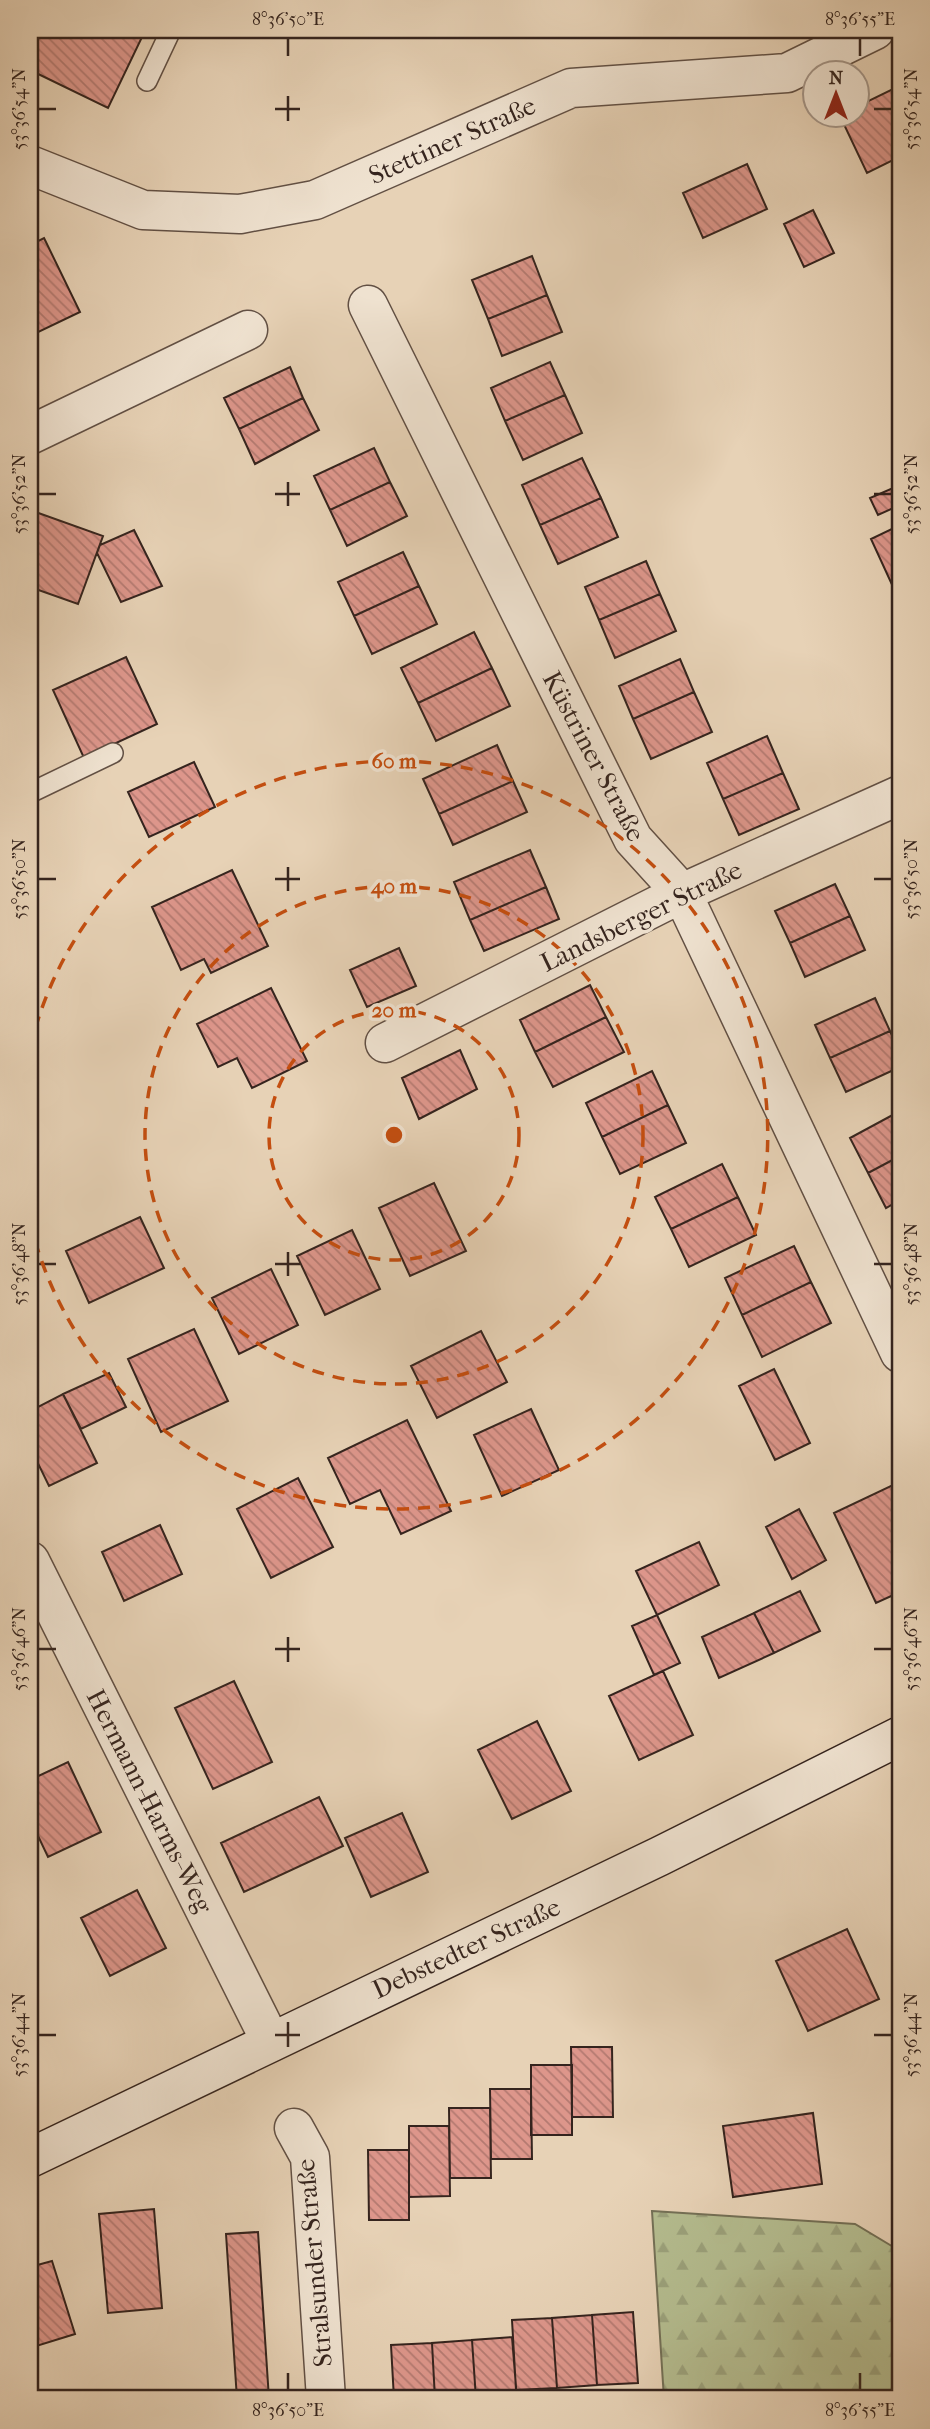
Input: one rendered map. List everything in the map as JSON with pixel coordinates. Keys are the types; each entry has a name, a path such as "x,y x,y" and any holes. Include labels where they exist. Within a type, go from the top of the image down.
{"street":[{"name":"Stettiner Straße","path":"30,165 144,210 240,214 315,200 570,88 787,73 875,30"},
{"name":"Küstriner Straße","path":"368,305 633,839 682,893 900,1353"},
{"path":"30,435 248,330"},
{"name":"Landsberger Straße","path":"385,1043 682,893 900,795"},
{"name":"Hermann-Harms-Weg","path":"30,1561 271,2042"},
{"name":"Debstedter Straße","path":"30,2158 660,1856 900,1736"},
{"name":"Stralsunder Straße","path":"294,2128 310,2157 326,2399"}],"lane":[{"path":"147,81 171,30"},
{"path":"30,793 113,754"}],"green space":[{"path":"652,2211 855,2224 900,2251 900,2399 664,2399"}],"building":[{"path":"30,30 132,30 143,35 108,108 30,70"},
{"path":"897,87 900,93 900,164 897,158 867,173 847,130 870,130 870,100"},
{"path":"747,164 767,209 703,238 683,193"},
{"path":"813,210 834,253 804,267 784,224"},
{"path":"44,238 80,312 30,336 30,245"},
{"path":"532,256 547,295 488,319 472,280"},
{"path":"547,295 562,332 502,356 488,319"},
{"path":"550,362 565,395 505,421 491,388"},
{"path":"290,367 303,398 239,429 224,398"},
{"path":"565,395 582,433 523,460 505,421"},
{"path":"303,398 319,430 255,464 239,429"},
{"path":"374,448 390,482 330,510 314,476"},
{"path":"582,458 601,498 540,525 522,485"},
{"path":"390,482 407,516 347,546 330,510"},
{"path":"900,485 900,505 878,515 870,498"},
{"path":"601,498 618,537 558,564 540,525"},
{"path":"30,510 103,536 78,604 30,587"},
{"path":"900,525 900,602 871,539"},
{"path":"134,530 162,586 121,602 97,553 100,545"},
{"path":"403,552 419,586 354,616 338,582"},
{"path":"646,561 660,594 599,620 585,587"},
{"path":"419,586 437,624 372,654 354,616"},
{"path":"660,594 676,631 615,658 599,620"},
{"path":"474,632 492,668 418,703 401,668"},
{"path":"126,657 157,724 84,758 53,690"},
{"path":"680,659 694,692 633,719 619,686"},
{"path":"492,668 510,706 436,741 418,703"},
{"path":"694,692 712,732 651,759 633,719"},
{"path":"767,736 783,773 723,799 707,763"},
{"path":"497,745 513,781 439,814 423,779"},
{"path":"194,762 215,807 149,837 128,792"},
{"path":"783,773 799,809 739,835 723,799"},
{"path":"513,781 527,812 453,845 439,814"},
{"path":"530,850 546,887 470,920 454,882"},
{"path":"232,870 268,946 211,973 204,959 181,970 152,907"},
{"path":"835,884 850,916 790,943 775,911"},
{"path":"546,887 559,919 484,951 470,920"},
{"path":"850,916 865,950 805,977 790,943"},
{"path":"399,948 416,986 367,1007 350,970"},
{"path":"590,985 606,1017 535,1052 520,1020"},
{"path":"271,988 307,1061 252,1088 237,1058 218,1067 197,1024"},
{"path":"875,998 890,1031 830,1058 815,1025"},
{"path":"606,1017 624,1052 553,1087 535,1052"},
{"path":"890,1031 900,1054 900,1067 846,1092 830,1058"},
{"path":"460,1050 477,1089 419,1119 402,1078"},
{"path":"652,1071 668,1105 602,1137 586,1103"},
{"path":"668,1105 686,1143 620,1174 602,1137"},
{"path":"900,1111 900,1156 868,1173 850,1138"},
{"path":"900,1156 900,1200 886,1208 868,1173"},
{"path":"722,1164 738,1197 671,1229 655,1197"},
{"path":"434,1183 466,1251 410,1276 379,1208"},
{"path":"738,1197 756,1235 689,1267 671,1229"},
{"path":"140,1217 164,1268 89,1303 66,1251"},
{"path":"352,1230 380,1289 325,1315 297,1256"},
{"path":"794,1246 811,1282 742,1315 725,1278"},
{"path":"271,1269 298,1325 239,1354 212,1298"},
{"path":"811,1282 831,1323 762,1357 742,1315"},
{"path":"194,1329 228,1401 161,1432 128,1359"},
{"path":"481,1331 507,1382 437,1418 411,1366"},
{"path":"774,1369 810,1443 775,1460 739,1386"},
{"path":"109,1373 126,1407 81,1429 63,1394"},
{"path":"63,1394 97,1463 49,1486 30,1447 30,1411"},
{"path":"531,1409 559,1470 502,1496 474,1435"},
{"path":"407,1420 451,1511 401,1534 380,1490 350,1504 328,1458"},
{"path":"298,1478 333,1547 271,1578 237,1509"},
{"path":"895,1484 900,1496 900,1592 876,1603 834,1513"},
{"path":"799,1509 826,1560 792,1579 766,1527"},
{"path":"160,1525 182,1574 124,1601 102,1552"},
{"path":"699,1542 719,1585 657,1615 636,1571"},
{"path":"800,1591 820,1631 774,1653 754,1613"},
{"path":"754,1613 774,1653 719,1678 702,1637"},
{"path":"657,1615 680,1663 654,1675 632,1626"},
{"path":"663,1671 693,1735 639,1760 609,1696"},
{"path":"234,1681 272,1762 213,1789 175,1708"},
{"path":"537,1721 571,1791 512,1819 478,1750"},
{"path":"68,1762 101,1832 48,1857 30,1819 30,1780"},
{"path":"319,1797 343,1846 244,1892 221,1843"},
{"path":"402,1813 428,1872 371,1897 345,1838"},
{"path":"137,1890 166,1948 110,1976 81,1918"},
{"path":"847,1929 879,1999 808,2031 776,1961"},
{"path":"571,2047 612,2047 613,2117 572,2117"},
{"path":"531,2065 572,2065 572,2135 531,2135"},
{"path":"490,2089 531,2089 532,2159 491,2159"},
{"path":"449,2108 490,2108 491,2178 450,2178"},
{"path":"813,2113 822,2184 733,2197 723,2126"},
{"path":"409,2126 449,2126 450,2196 409,2197"},
{"path":"368,2150 409,2150 409,2220 369,2220"},
{"path":"154,2209 162,2308 108,2313 99,2214"},
{"path":"258,2232 269,2399 237,2399 226,2234"},
{"path":"52,2261 75,2334 30,2348 30,2267"},
{"path":"633,2312 638,2383 597,2385 592,2315"},
{"path":"592,2315 597,2385 557,2388 552,2318"},
{"path":"552,2318 557,2388 516,2390 512,2320"},
{"path":"512,2337 517,2399 476,2399 472,2340"},
{"path":"472,2340 476,2399 435,2399 432,2343"},
{"path":"432,2343 435,2399 394,2399 391,2345"}]}
